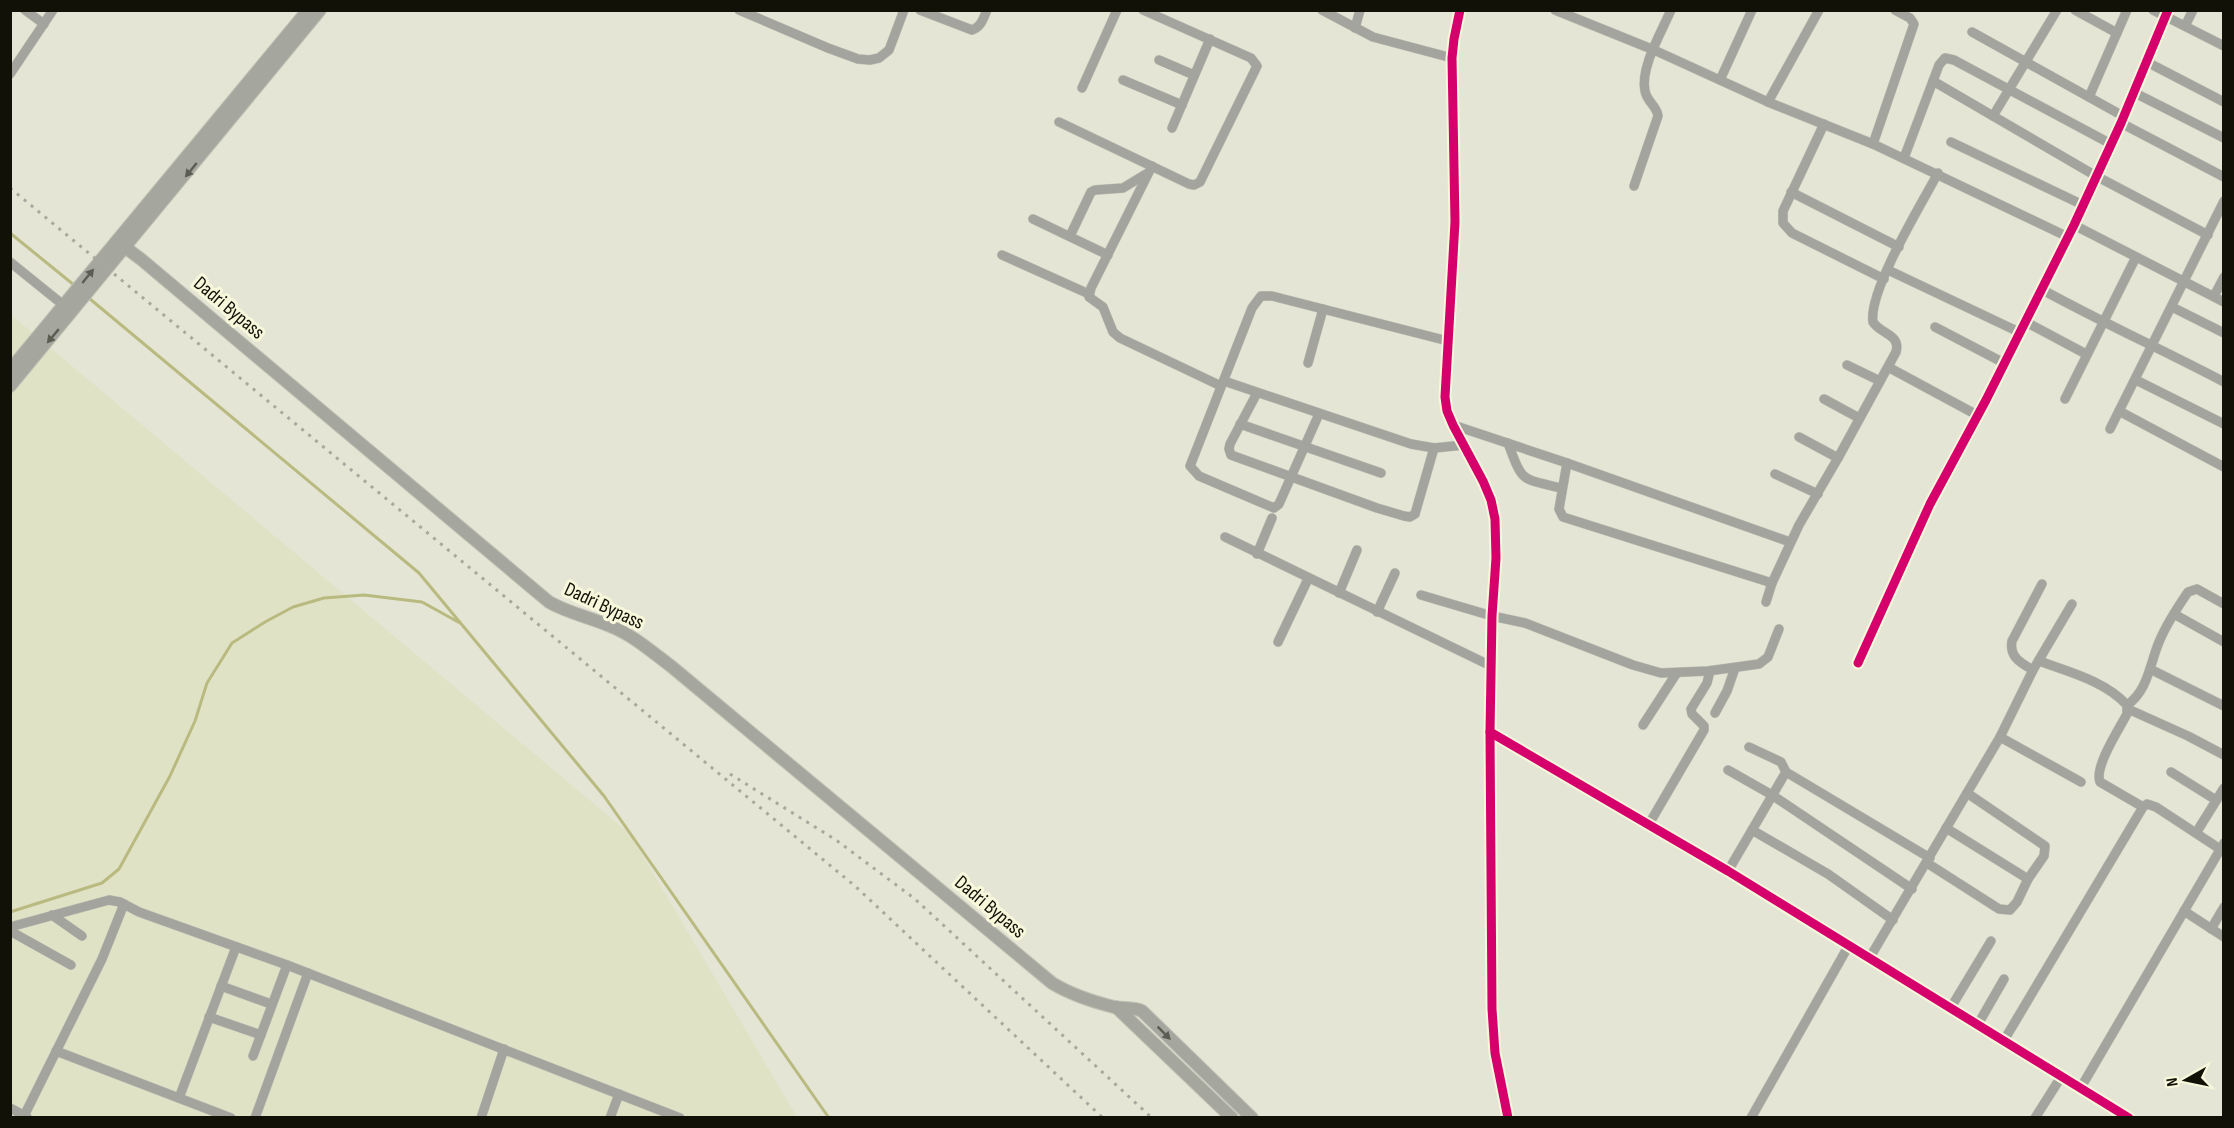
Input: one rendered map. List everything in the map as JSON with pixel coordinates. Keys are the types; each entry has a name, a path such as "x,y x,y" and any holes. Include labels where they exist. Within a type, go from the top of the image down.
{"main road":[{"path":"122,244 308,10"},
{"path":"10,387 68,309 320,10"},
{"name":"Dadri Bypass","path":"122,244 549,602 627,634 698,689 1042,976 1062,989 1116,1007 1132,1007 1142,1011 1252,1118"},
{"path":"10,370 68,309"},
{"name":"Dadri Bypass","path":"1116,1007 1232,1118"}],"street":[{"path":"25,10 44,24"},
{"path":"10,74 15,59 53,10"},
{"path":"739,10 828,48 858,59 870,60 879,58 889,50 904,10"},
{"path":"920,10 972,30 978,28 987,10"},
{"path":"1082,88 1117,10"},
{"path":"1059,122 1150,168 1189,184 1194,185 1200,182 1257,66 1251,58 1143,10"},
{"path":"1322,10 1373,37 1452,58"},
{"path":"1355,28 1360,10"},
{"path":"1460,10 1452,58 1455,222 1445,396 1453,425 1491,500 1495,519 1496,558 1492,616 1490,732 1493,1030 1508,1118"},
{"path":"1555,10 1654,50 1768,102 1873,144 1938,173 2068,237"},
{"path":"1634,186 1658,116 1657,110 1647,100 1644,74 1671,10"},
{"path":"1720,80 1752,10"},
{"path":"1768,102 1819,10"},
{"path":"1873,144 1914,24 1910,18 1895,10"},
{"path":"1993,116 2057,10"},
{"path":"2075,10 2117,33"},
{"path":"2089,97 2127,10"},
{"path":"2153,10 2166,13 2185,26 2223,44"},
{"path":"2185,26 2193,10"},
{"path":"1858,663 1930,504 2074,225 2122,120 2166,13"},
{"path":"1972,32 2089,97 2122,120 2223,177"},
{"path":"1172,128 1210,39"},
{"path":"1904,158 1933,81 1942,61 1949,58 2111,144"},
{"path":"1159,60 1194,75"},
{"path":"2145,62 2223,102"},
{"path":"1123,80 1182,105"},
{"path":"1933,81 2096,176 2208,235"},
{"path":"2133,92 2223,138"},
{"path":"1824,124 1791,192 1782,218 1786,228 1823,250 1884,279"},
{"path":"1950,142 2083,206"},
{"path":"1070,236 1091,192 1123,188 1135,182 1150,168"},
{"path":"1089,294 1150,168"},
{"path":"1766,602 1790,542 1896,352 1895,338 1876,327 1872,316 1888,270 1938,173"},
{"path":"1791,192 1899,247"},
{"path":"2110,429 2154,345 2223,201"},
{"path":"1033,219 1108,255"},
{"path":"2074,225 2223,302"},
{"path":"1002,255 1089,294 1089,297 1104,309 1116,335 1223,384 1411,444 1434,448 1464,445"},
{"path":"2065,399 2136,257"},
{"path":"10,261 68,309"},
{"path":"1888,270 2019,332"},
{"path":"2214,296 2223,277"},
{"path":"2041,289 2223,382"},
{"path":"1319,414 1279,504 1274,508 1199,476 1192,470 1191,462 1258,297 1272,296 1448,341"},
{"path":"2172,307 2223,333"},
{"path":"1308,363 1323,309"},
{"path":"2024,321 2086,354"},
{"path":"1935,327 2004,363"},
{"path":"1847,365 1880,381"},
{"path":"1888,367 1977,415"},
{"path":"2136,380 2223,424"},
{"path":"1257,393 1229,449 1231,455 1291,478 1410,517 1417,509 1434,448"},
{"path":"1824,399 1859,418"},
{"path":"2119,411 2223,467"},
{"path":"1240,424 1381,473"},
{"path":"1453,425 1508,442 1790,542"},
{"path":"1799,437 1838,458"},
{"path":"1508,442 1524,478 1561,488"},
{"path":"1567,463 1559,509 1565,518 1772,583"},
{"path":"1775,474 1818,494"},
{"path":"1257,554 1272,518"},
{"path":"1225,537 1491,666"},
{"path":"1338,593 1357,550"},
{"path":"1377,612 1395,573"},
{"path":"1278,642 1308,579"},
{"path":"2033,670 2018,661 2012,654 2011,648 2042,584"},
{"path":"2080,1089 2222,846 2151,805 2143,807 2100,782 2098,776 2102,762 2128,707 2136,697 2150,669 2159,641 2188,592 2202,591 2223,604"},
{"path":"1421,595 1492,616 1525,623 1644,670 1676,674 1735,668 1763,662 1768,657 1779,629"},
{"path":"1869,959 2000,736 2033,670 2072,604"},
{"path":"2174,614 2223,642"},
{"path":"2039,661 2094,682 2115,693 2128,707 2223,755"},
{"path":"1715,713 1735,668"},
{"path":"2150,669 2223,706"},
{"path":"1649,824 1704,730 1704,726 1692,714 1691,709 1708,680 1710,671"},
{"path":"1643,725 1676,674"},
{"path":"1490,732 1728,871 2129,1118"},
{"path":"2000,736 2081,782"},
{"path":"1749,747 1781,762 1786,772 1928,860 1972,894 2006,911 2014,907 2028,879 2044,856 2045,846 1967,793"},
{"path":"1728,770 1772,795 1912,889"},
{"path":"1728,871 1772,795 1784,780 1786,772"},
{"path":"2171,772 2216,800"},
{"path":"2196,832 2223,788"},
{"path":"2003,1042 2143,807"},
{"path":"1947,828 2028,879"},
{"path":"1752,830 1828,874 1893,920"},
{"path":"10,929 109,900 124,904 139,912 308,973 680,1118"},
{"path":"10,1108 25,1117 102,959 124,904"},
{"path":"2211,929 2223,907"},
{"path":"2184,911 2223,937"},
{"path":"52,915 82,936"},
{"path":"10,929 70,965"},
{"path":"1950,1009 1991,941"},
{"path":"1751,1118 1849,945"},
{"path":"179,1098 236,947"},
{"path":"253,1056 286,965"},
{"path":"255,1118 308,973"},
{"path":"1977,1026 2004,979"},
{"path":"221,986 271,1004"},
{"path":"209,1017 261,1035"},
{"path":"482,1118 504,1049"},
{"path":"56,1051 231,1118"},
{"path":"2035,1118 2061,1077"},
{"path":"610,1118 619,1094"}],"shaded area":[{"path":"10,314 630,834 797,1117 11,1117"}],"waterway":[{"path":"10,233 74,285"},
{"path":"90,299 419,573 604,796 829,1118"},
{"path":"10,912 102,883 119,869 170,776 195,721 207,683 232,643 293,607 324,598 364,595 422,602 460,623"}],"railway":[{"path":"10,188 855,886 1103,1118"},
{"path":"730,774 836,840 915,899 1152,1118"}],"cycle path":[{"path":"1460,10 1452,58 1455,222 1445,397 1447,411 1453,425 1491,500 1495,519 1496,558 1492,616 1490,732 1492,1009 1495,1053 1508,1118"},
{"path":"1858,663 1930,504 1986,400 2074,225 2121,123 2168,10"},
{"path":"1490,732 1728,871 2129,1118"}]}
